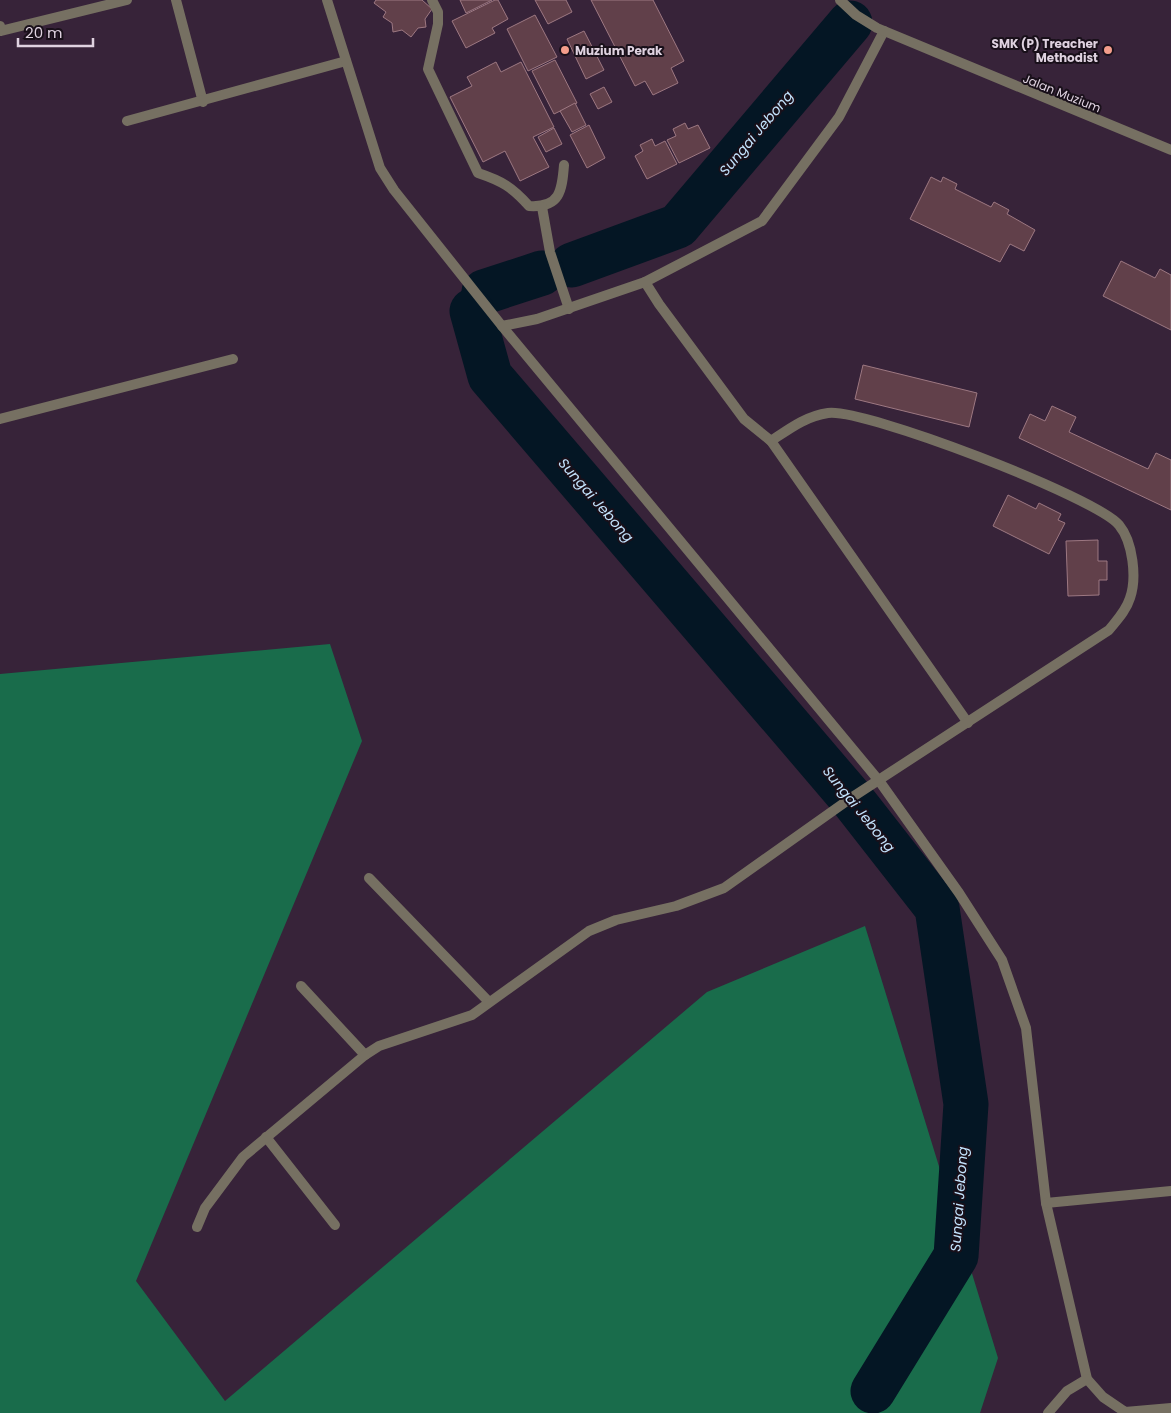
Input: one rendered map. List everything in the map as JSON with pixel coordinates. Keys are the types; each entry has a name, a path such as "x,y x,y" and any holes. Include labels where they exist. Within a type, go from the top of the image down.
{"street":[{"path":"0,26 1,31 127,0"},
{"path":"176,0 203,102"},
{"path":"327,0 380,168 394,190 502,326 880,782 959,893 1002,960 1026,1028 1046,1204 1087,1379 1103,1397 1125,1412 1171,1408"},
{"path":"432,0 438,12 438,24 428,69 478,173 502,181 517,192 529,206 542,207 554,202 562,187 564,165"},
{"name":"Jalan Muzium","path":"840,0 856,15 884,31 1171,150"},
{"path":"502,326 537,319 645,282 762,221 839,117 884,31"},
{"path":"127,121 203,102 346,61"},
{"path":"542,207 550,252 569,309"},
{"path":"645,282 659,304 744,419 771,441 968,723"},
{"path":"0,419 233,359"},
{"path":"197,1227 205,1208 243,1157 365,1055 379,1046 472,1015 589,931 616,920 676,906 724,888 851,798 880,782 1109,630 1123,613 1130,598 1133,577 1130,549 1119,526 1102,512 1048,486 971,454 857,415 829,412 803,420 771,441"},
{"path":"369,878 489,1002"},
{"path":"301,986 365,1055"},
{"path":"266,1137 335,1226"},
{"path":"1046,1204 1171,1191"},
{"path":"1048,1413 1067,1391 1087,1379"}],"green space":[{"path":"330,644 362,741 136,1281 225,1401 707,992 865,926 998,1358 980,1413 0,1413 0,674"}],"building":[{"path":"376,0 422,0 432,9 425,19 426,27 418,28 411,37 402,30 393,32 392,23 383,17 386,12 374,3"},
{"path":"460,0 492,0 466,13"},
{"path":"498,0 508,19 492,28 495,33 466,48 452,21"},
{"path":"535,0 566,0 572,12 548,24"},
{"path":"591,0 653,0 684,61 671,68 678,83 653,95 645,81 635,86"},
{"path":"535,15 557,57 528,71 507,29"},
{"path":"584,31 604,70 586,79 567,39"},
{"path":"555,60 577,103 554,114 532,71"},
{"path":"496,62 501,72 521,62 554,127 533,137 549,167 520,181 505,151 483,162 450,97 472,86 467,77"},
{"path":"604,87 612,102 598,109 590,94"},
{"path":"575,103 586,125 572,132 560,111"},
{"path":"685,123 688,129 698,125 710,148 679,163 667,140 676,136 673,129"},
{"path":"589,125 605,158 587,168 570,135"},
{"path":"554,128 562,144 546,152 538,137"},
{"path":"652,139 655,146 665,141 677,164 647,179 635,156 643,151 640,145"},
{"path":"931,177 941,182 943,177 957,184 955,189 991,207 994,202 1009,210 1007,214 1035,230 1024,251 1010,244 1000,262 910,219"},
{"path":"1121,261 1155,278 1160,269 1171,275 1171,330 1103,296"},
{"path":"863,365 977,393 969,427 855,399"},
{"path":"1052,406 1076,417 1069,432 1148,469 1156,453 1171,460 1171,510 1019,438 1030,414 1045,421"},
{"path":"1008,495 1036,509 1039,503 1061,514 1058,520 1065,523 1049,554 993,526"},
{"path":"1098,540 1098,561 1107,561 1107,580 1099,580 1099,595 1068,596 1066,541"}],"waterway":[{"name":"Sungai Jebong","path":"572,265 678,226 850,23"},
{"name":"Sungai Jebong","path":"484,292 542,273"},
{"name":"Sungai Jebong","path":"472,311 490,376 851,798 937,908 966,1104 956,1256 873,1391"}],"place":[{"name":"Muzium Perak","path":"565,50"},
{"name":"SMK (P) Treacher Methodist","path":"1108,50"}]}
